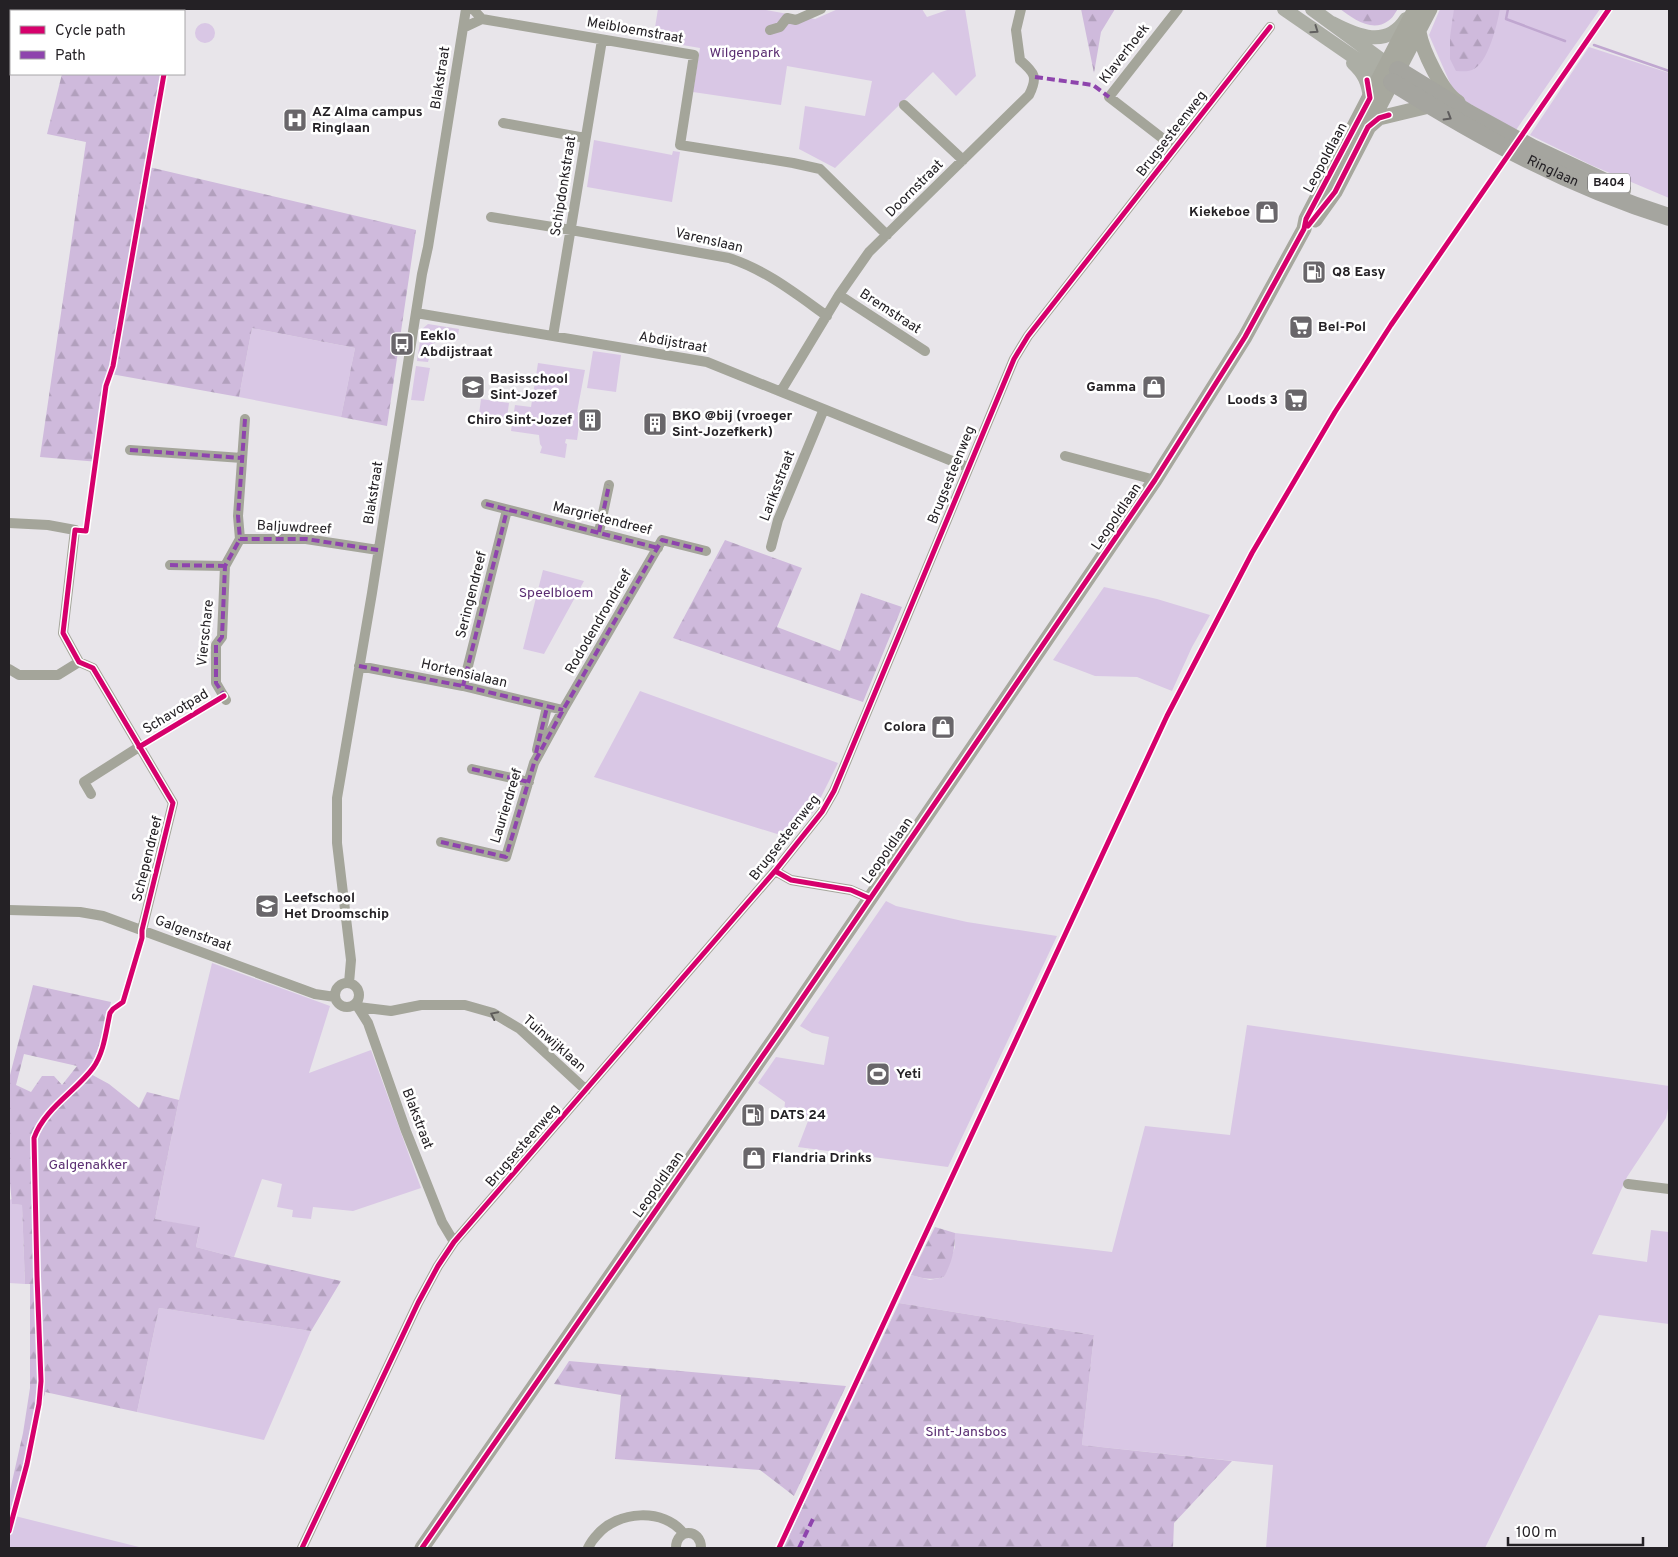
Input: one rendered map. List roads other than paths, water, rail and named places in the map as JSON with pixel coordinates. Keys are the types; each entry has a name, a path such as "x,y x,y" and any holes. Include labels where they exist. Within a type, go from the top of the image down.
{"highway":[{"name":"Ringlaan","path":"1389,73 1429,106 1482,137 1551,171 1619,200 1669,217"},
{"name":"Ringlaan","path":"1389,73 1532,148 1625,191 1669,207"}],"main road":[{"name":"Ringlaan","path":"1284,9 1346,52 1389,73"},
{"name":"Ringlaan","path":"1312,9 1332,23 1389,73"},
{"name":"Leopoldlaan","path":"422,1548 753,1069 1155,480 1245,337 1304,230 1306,219 1370,98 1419,32 1430,9"},
{"path":"1332,23 1363,37 1377,37 1397,31 1414,10"},
{"name":"Leopoldlaan","path":"1304,230 1312,224 1335,192 1368,127 1414,10"},
{"path":"1419,32 1423,47 1445,90 1451,98 1465,106 1468,113"},
{"path":"1346,52 1362,70 1367,80 1370,98"},
{"path":"1368,127 1379,118 1429,106"}],"street":[{"name":"Blakstraat","path":"349,983 351,960 337,843 337,798 466,9"},
{"path":"463,28 482,19 472,9"},
{"path":"770,30 780,27 786,18 796,20 821,9"},
{"name":"Doornstraat","path":"781,391 839,295 870,252 1030,95 1035,83 1035,77 1030,69 1020,60 1016,30 1022,12 1021,9"},
{"name":"Klaverhoek","path":"1176,148 1109,96 1178,9"},
{"name":"Meibloemstraat","path":"482,19 694,55 680,145 820,169 887,235"},
{"name":"Brugsesteenweg","path":"302,1548 421,1296 454,1242 775,871 822,812 834,791 967,467 1014,359 1028,336 1270,27"},
{"name":"Schipdonkstraat","path":"553,336 602,40"},
{"path":"904,105 963,160"},
{"path":"502,123 585,138"},
{"name":"Varenslaan","path":"491,217 729,258 771,276 827,316"},
{"name":"Bremstraat","path":"839,295 925,351"},
{"name":"Abdijstraat","path":"416,314 707,362 967,467"},
{"name":"Lariksstraat","path":"771,546 778,520 824,409"},
{"name":"Baljuwdreef","path":"245,419 238,516 240,540 306,540 378,550"},
{"path":"130,450 242,458"},
{"path":"1065,456 1155,480"},
{"path":"599,532 609,484"},
{"name":"Margrietendreef","path":"486,504 658,548 662,540 706,551"},
{"name":"Seringendreef","path":"463,686 507,510"},
{"name":"Schependreef","path":"9,523 48,525 75,530 63,633 79,662 93,668 173,803 142,930"},
{"name":"Vierschare","path":"226,700 216,684 216,645 222,637 225,566 240,540"},
{"name":"Rododendrondreef","path":"563,710 658,548"},
{"path":"170,565 225,566"},
{"path":"9,668 19,675 58,676 79,662"},
{"name":"Hortensialaan","path":"359,666 463,686 563,710"},
{"name":"Laurierdreef","path":"440,842 506,857 529,782 547,707"},
{"name":"Laurierdreef","path":"534,763 563,710"},
{"path":"91,794 84,782 139,746"},
{"path":"472,769 529,782"},
{"path":"775,871 791,880 852,890 869,898"},
{"name":"Galgenstraat","path":"9,910 80,912 103,916 315,994 334,997"},
{"path":"349,983 353,984 359,991 359,996 357,1006 347,1008 336,1002 334,997 336,989 340,985 349,983"},
{"name":"Tuinwijklaan","path":"357,1006 392,1011 421,1004 465,1005 493,1013 520,1030 586,1090"},
{"name":"Blakstraat","path":"357,1006 373,1036 406,1131 436,1207 454,1242"},
{"path":"1628,1184 1669,1188"},
{"path":"588,1548 598,1534 619,1520 632,1517 651,1516 668,1520 678,1526 684,1534"},
{"path":"676,1548 678,1540 684,1534 696,1536 701,1543 701,1548"}],"waterway":[{"path":"1508,9 1506,19 1565,41"},
{"path":"1594,45 1669,71"}],"railway":[{"path":"779,1548 1167,716 1252,553 1335,412 1391,325 1609,9"}],"place":[{"name":"AZ Alma campus Ringlaan","path":"295,120"},
{"name":"Kiekeboe","path":"1267,212"},
{"name":"Q8 Easy","path":"1314,272"},
{"name":"Bel-Pol","path":"1301,327"},
{"name":"Eeklo Abdijstraat","path":"402,344"},
{"name":"Basisschool Sint-Jozef","path":"473,387"},
{"name":"Gamma","path":"1154,387"},
{"name":"Loods 3","path":"1296,400"},
{"name":"Chiro Sint-Jozef","path":"590,420"},
{"name":"BKO @bij (vroeger Sint-Jozefkerk)","path":"655,424"},
{"name":"Colora","path":"943,727"},
{"name":"Leefschool Het Droomschip","path":"267,906"},
{"name":"Yeti","path":"878,1074"},
{"name":"DATS 24","path":"753,1115"},
{"name":"Flandria Drinks","path":"754,1158"}],"park label":[{"name":"Wilgenpark","path":"745,53"},
{"name":"Speelbloem","path":"556,593"},
{"name":"Galgenakker","path":"88,1165"},
{"name":"Sint-Jansbos","path":"966,1432"}]}
